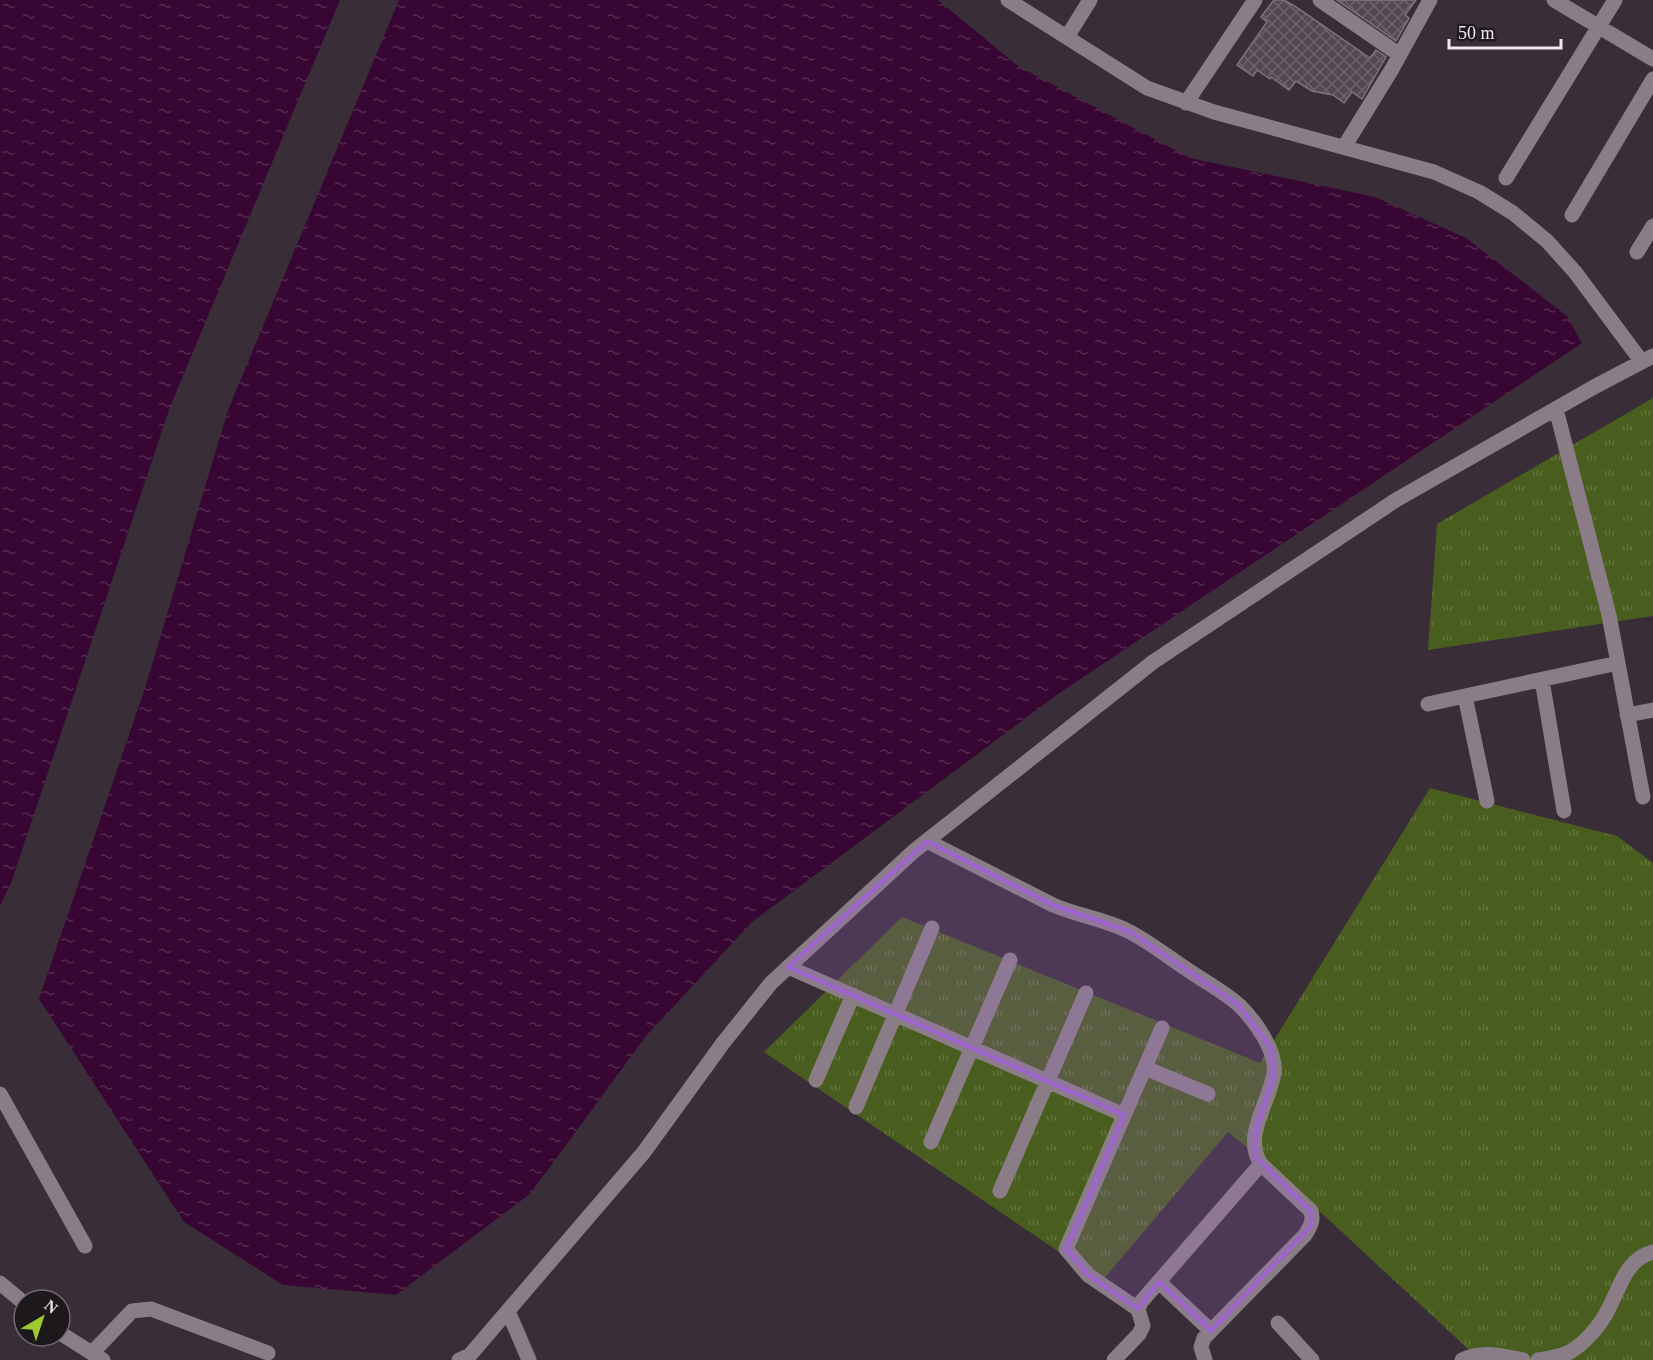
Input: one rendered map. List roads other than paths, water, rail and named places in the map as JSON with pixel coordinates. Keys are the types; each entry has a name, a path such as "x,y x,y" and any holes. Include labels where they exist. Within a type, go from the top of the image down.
{"street":[{"path":"459,1360 470,1355 644,1152 723,1043 771,983 927,841 1153,662 1395,500 1648,359 1547,242 1513,213 1479,192 1434,172 1186,103 1147,88 1008,0"},
{"path":"1067,37 1090,0"},
{"path":"1186,103 1255,0"},
{"path":"1320,0 1400,55"},
{"path":"1344,147 1400,55 1430,0"},
{"path":"1554,0 1653,59"},
{"path":"1506,178 1615,0"},
{"path":"1572,215 1653,79"},
{"path":"1637,252 1653,226"},
{"path":"1556,409 1609,615 1643,797"},
{"path":"1428,704 1618,663"},
{"path":"1542,680 1564,811"},
{"path":"1465,696 1487,801"},
{"path":"1627,715 1653,710"},
{"path":"927,841 1068,912 1104,921 1131,932 1239,1005 1270,1048 1274,1060 1274,1074 1253,1144 1255,1156 1311,1211 1312,1224 1305,1235 1204,1338 1201,1347 1205,1360"},
{"path":"856,1107 932,928"},
{"path":"931,1142 1010,960"},
{"path":"788,967 1124,1115"},
{"path":"1000,1191 1086,993"},
{"path":"816,1080 853,995"},
{"path":"1114,1360 1139,1334 1143,1326 1138,1309 1088,1275 1066,1249 1162,1028"},
{"path":"1145,1068 1208,1094"},
{"path":"0,1094 85,1246"},
{"path":"1138,1309 1141,1302 1261,1164"},
{"path":"1538,1360 1558,1357 1572,1351 1586,1340 1609,1310 1624,1275 1634,1263 1653,1252"},
{"path":"1159,1282 1211,1331"},
{"path":"0,1283 12,1293"},
{"path":"72,1341 98,1357 132,1311 151,1309 268,1353"},
{"path":"508,1311 529,1360"},
{"path":"1278,1323 1312,1360"},
{"path":"1462,1360 1474,1354 1489,1354 1523,1360"}],"water":[{"path":"0,0 340,0 170,407 11,883 0,906"},
{"path":"399,0 938,0 1018,66 1190,158 1375,197 1466,238 1567,316 1582,343 1058,694 752,922 646,1036 530,1194 396,1295 283,1285 184,1222 39,999 145,688 228,410"}]}
